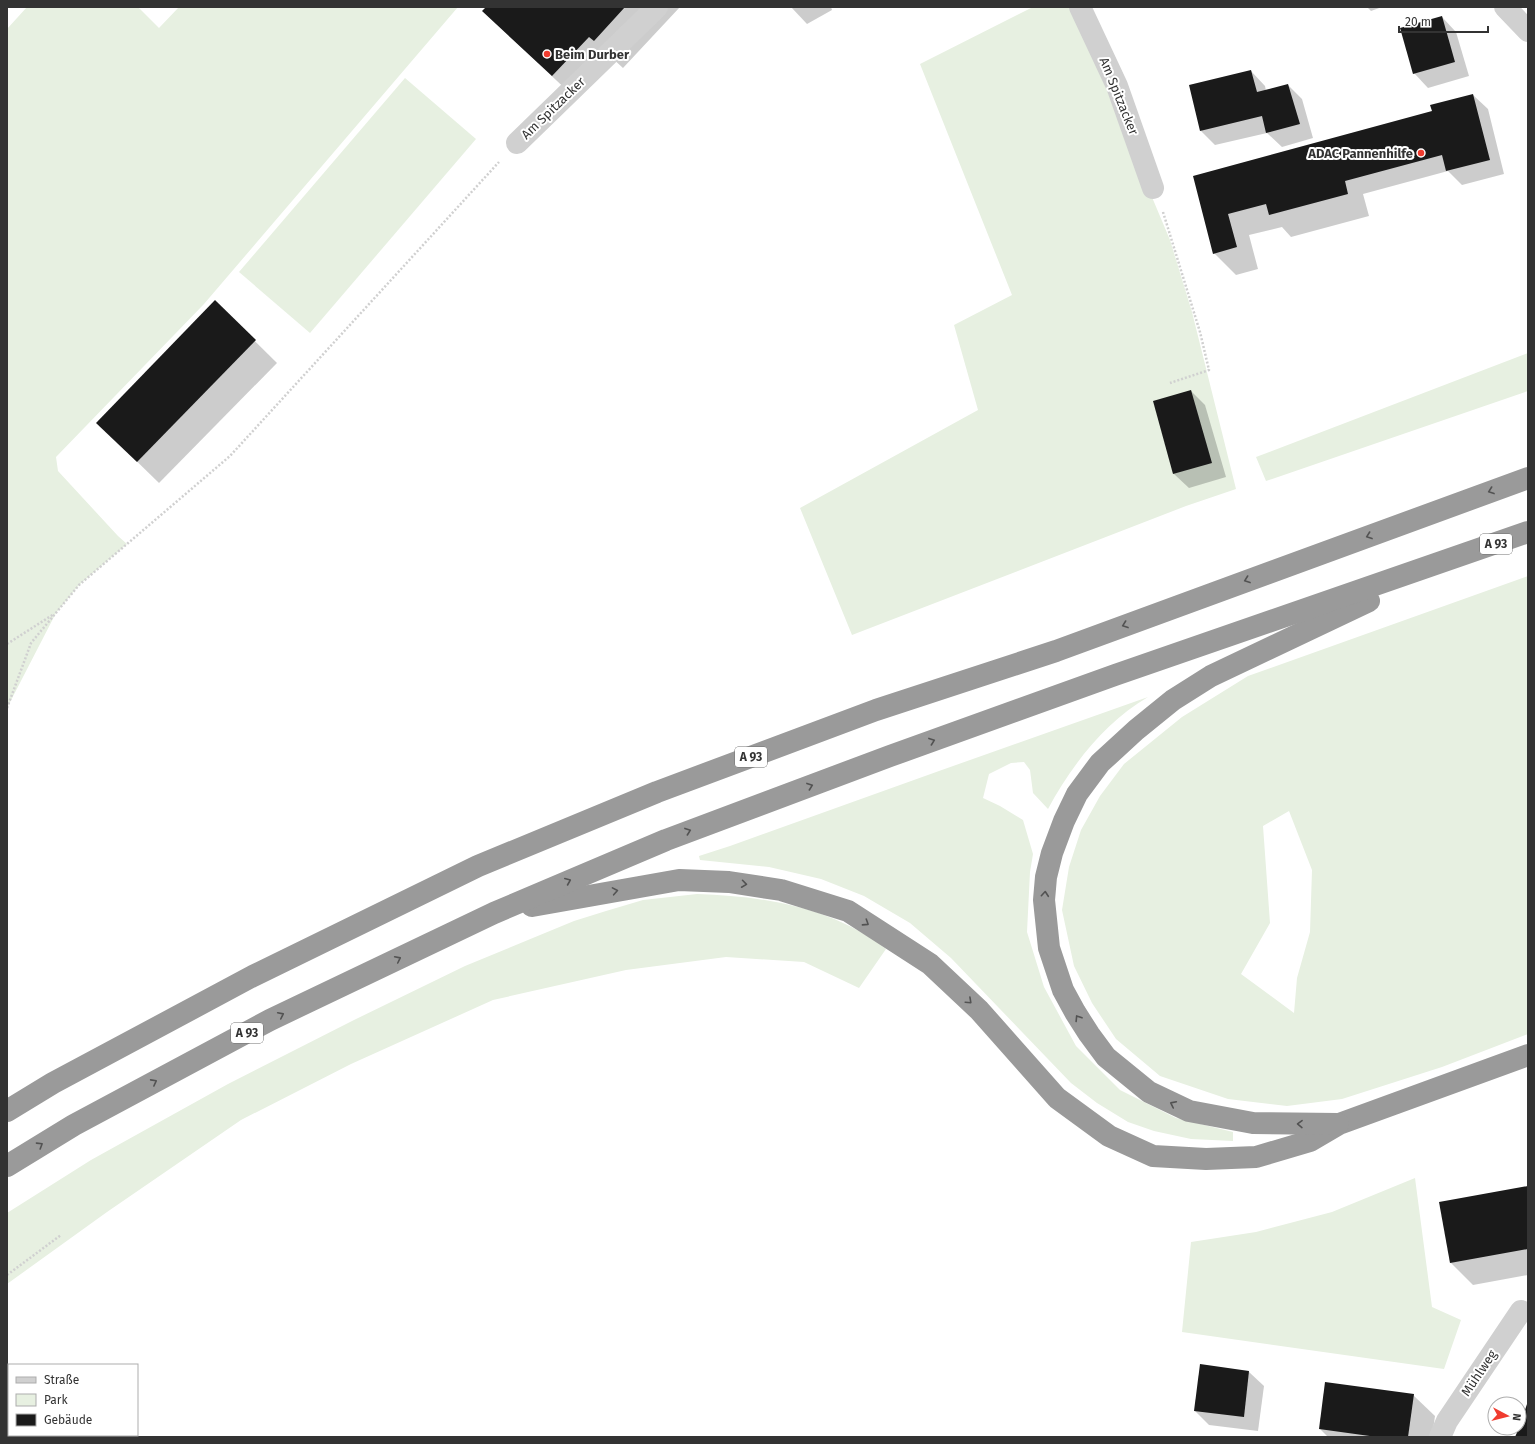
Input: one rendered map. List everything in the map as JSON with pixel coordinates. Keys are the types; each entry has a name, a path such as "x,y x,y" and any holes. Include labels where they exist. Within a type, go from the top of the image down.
{"highway":[{"name":"A 93","path":"7,1111 53,1083 254,976 485,863 657,792 876,710 1056,650 1528,478"},
{"name":"A 93","path":"7,1166 74,1124 270,1020 494,913 666,840 890,756 1115,675 1528,532"},
{"path":"1339,1124 1254,1123 1189,1112 1149,1092 1106,1057 1074,1012 1055,970 1045,924 1044,900 1046,878 1052,853 1064,821 1077,794 1100,763 1172,700 1211,676 1465,555"},
{"path":"494,913 680,880 728,882 781,890 848,911 930,964 979,1010 1058,1098 1109,1136 1153,1156 1206,1160 1256,1157 1310,1141 1339,1124 1528,1055"}],"street":[{"name":"Am Spitzacker","path":"517,143 657,7"},
{"name":"Am Spitzacker","path":"1080,7 1116,86 1153,188"},
{"path":"1505,7 1528,31"},
{"name":"Mühlweg","path":"1440,1437 1447,1421 1521,1311"}],"path":[{"path":"7,708 30,643 79,585 230,456 517,143"},
{"path":"1153,188 1168,224 1200,332 1209,370 1170,383"},
{"path":"7,644 56,613"},
{"path":"7,1275 61,1235"}],"green space":[{"path":"27,7 138,7 159,28 179,7 458,7 204,304 56,457 58,471 127,544 79,585 56,613 7,708 7,29"},
{"path":"1033,7 1072,7 1170,240 1192,312 1236,489 1186,506 852,635 800,508 978,410 954,325 1012,295 920,64"},
{"path":"405,78 476,139 310,333 239,272"},
{"path":"1528,353 1528,391 1266,481 1256,457"},
{"path":"1528,576 1528,1034 1442,1067 1342,1099 1287,1106 1228,1099 1160,1076 1116,1039 1092,1003 1074,966 1062,910 1069,867 1081,830 1100,796 1124,764 1182,717 1248,676","holes":["1289,811 1312,870 1310,932 1297,978 1294,1013 1241,974 1270,923 1263,826"]},
{"path":"1148,697 1117,719 1090,746 1067,777 1048,809 1033,793 1030,770 1024,762 1011,763 989,774 983,798 1023,820 1033,854 1030,872 1027,932 1044,987 1076,1046 1120,1090 1176,1118 1233,1132 1233,1141 1191,1139 1154,1131 1128,1122 1097,1103 1071,1083 951,958 910,923 864,896 821,879 769,867 700,860 699,856"},
{"path":"697,894 722,895 772,901 796,906 843,923 886,949 859,988 804,962 726,957 626,970 493,1000 351,1064 241,1120 107,1212 7,1284 7,1213 91,1160 228,1084 465,966 574,921 606,911 643,900"},
{"path":"1415,1178 1432,1307 1461,1320 1444,1369 1182,1332 1191,1242 1256,1232 1332,1212"}],"building":[{"path":"486,7 625,7 594,41 589,37 552,76 482,11"},
{"path":"1442,16 1455,62 1413,74 1400,28"},
{"path":"1251,70 1257,92 1288,84 1300,124 1266,133 1262,116 1200,131 1189,85"},
{"path":"1473,94 1490,160 1446,171 1442,155 1345,181 1348,194 1269,215 1266,204 1228,214 1237,247 1213,254 1193,176 1432,111 1430,105"},
{"path":"215,300 256,340 137,462 96,423"},
{"path":"1191,390 1212,463 1173,474 1153,401"},
{"path":"1528,1186 1528,1249 1450,1263 1439,1202"},
{"path":"1200,1364 1249,1371 1244,1417 1194,1411"},
{"path":"1325,1382 1414,1394 1408,1437 1377,1437 1319,1429"},
{"path":"1528,1401 1528,1437 1515,1437 1527,1436"}],"place":[{"name":"Beim Durber","path":"547,54"},
{"name":"ADAC Pannenhilfe","path":"1421,153"}]}
